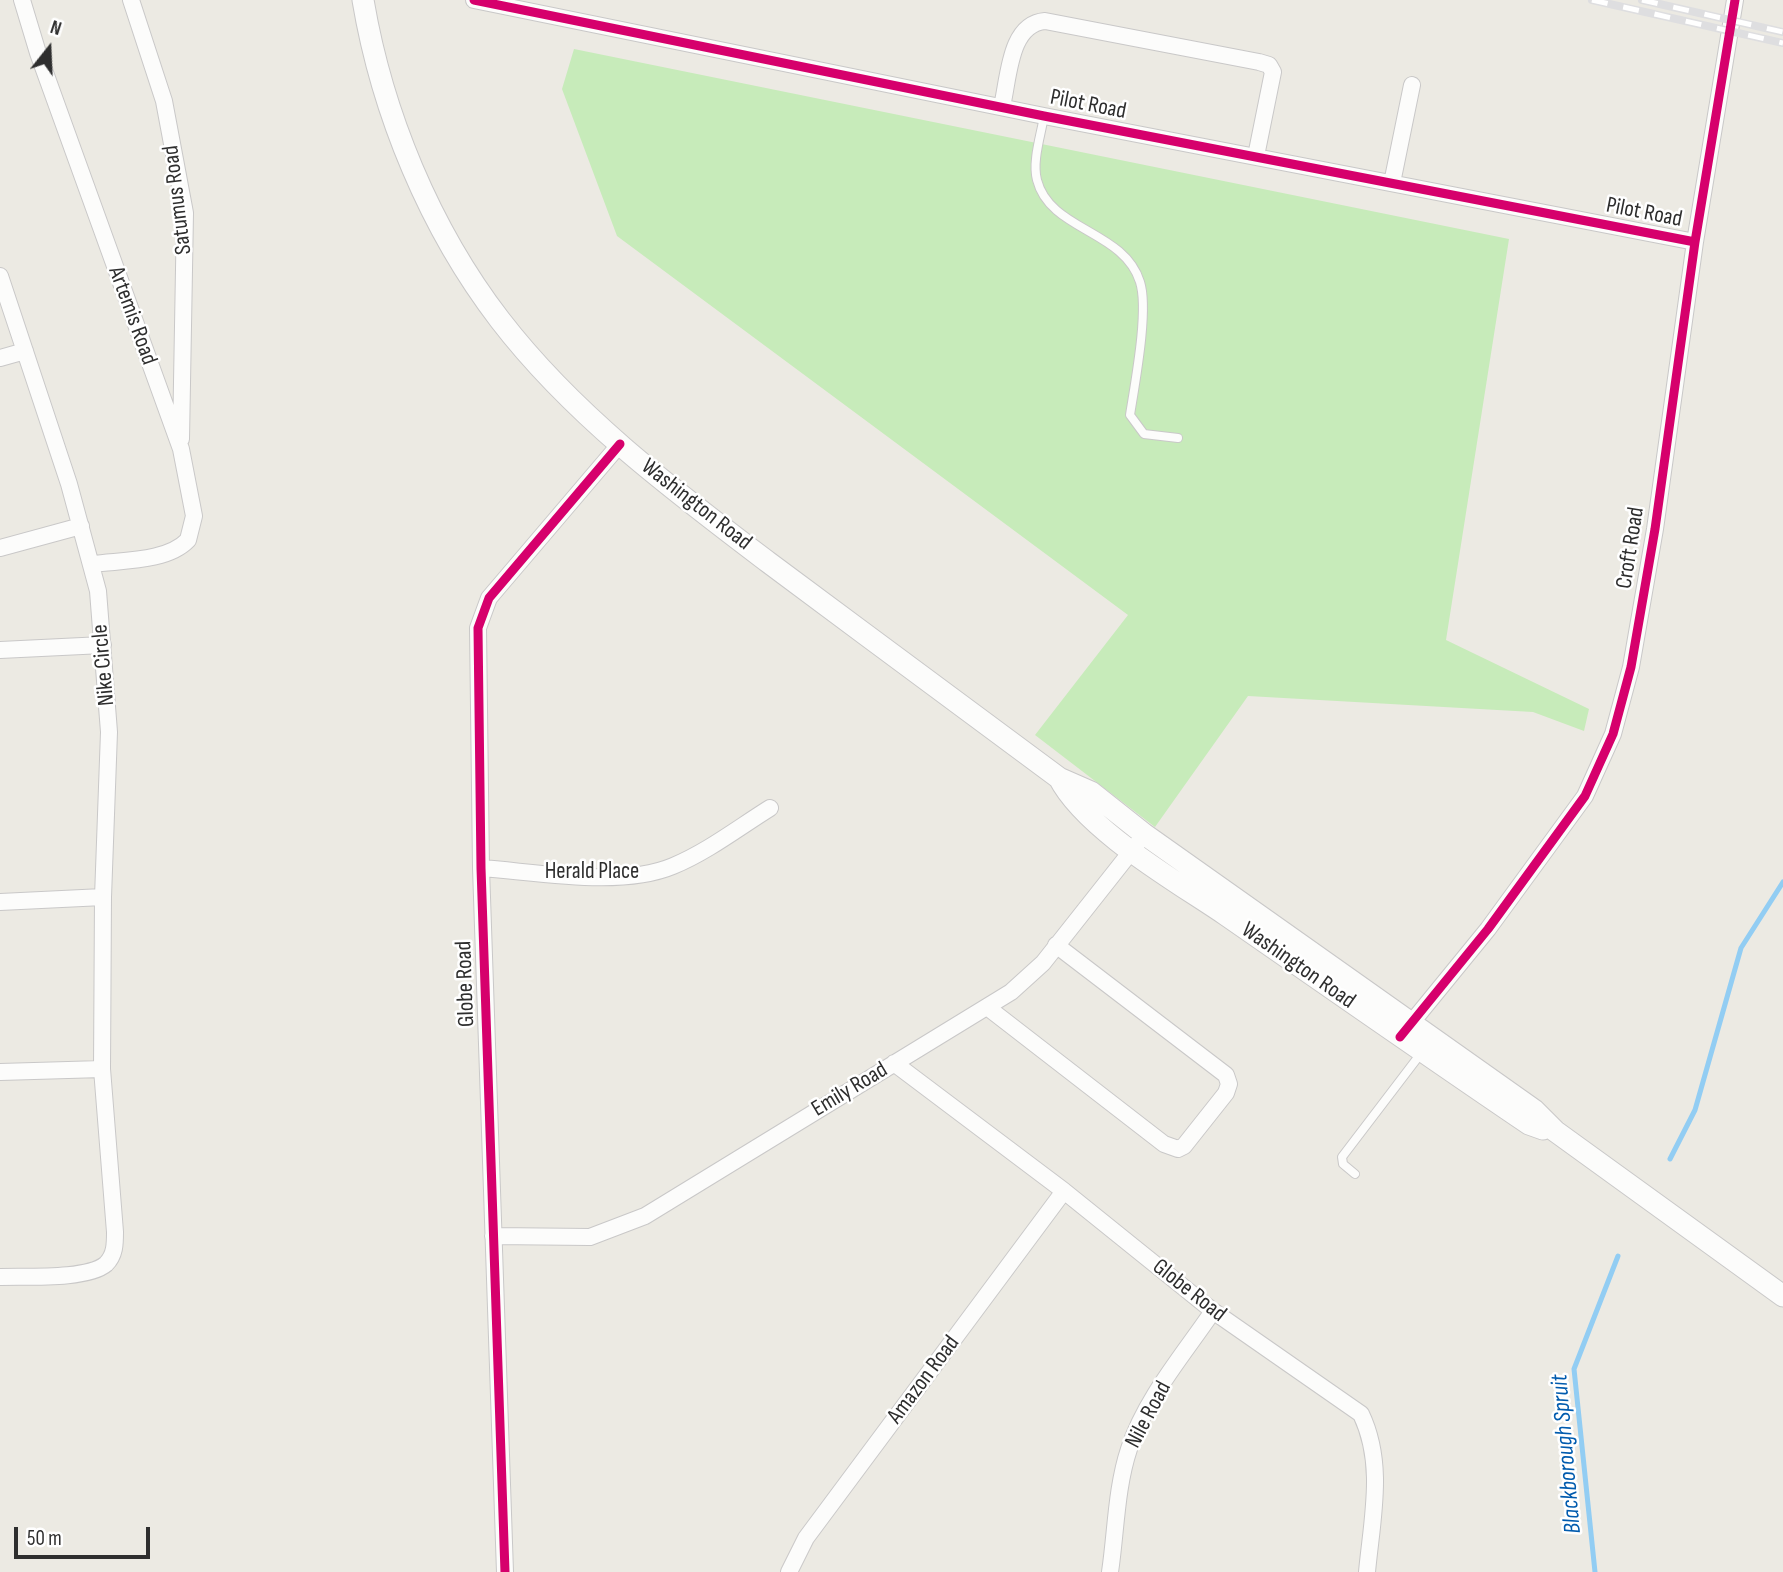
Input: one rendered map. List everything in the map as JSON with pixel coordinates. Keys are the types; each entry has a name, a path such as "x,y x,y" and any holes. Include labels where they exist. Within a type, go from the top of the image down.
{"main road":[{"name":"Washington Road","path":"363,0 369,36 395,122 427,197 459,258 513,337 620,444 707,515 1059,778 1091,792 1138,842 1405,1030 1534,1110 1555,1131 1783,1296"},
{"name":"Washington Road","path":"1405,1030 1422,1052 1529,1124 1555,1131"}],"street":[{"name":"Artemis Road","path":"22,0 60,116 181,449 194,516 188,540 174,550 156,556 93,564"},
{"name":"Satumus Road","path":"131,0 164,100 185,213 187,258 181,449"},
{"name":"Pilot Road","path":"474,0 1044,116 1695,242"},
{"name":"Croft Road","path":"1405,1030 1488,929 1585,796 1613,734 1631,667 1652,543 1695,242 1735,0"},
{"path":"1002,106 1018,39 1024,29 1034,22 1045,21 1259,62 1269,65 1273,72 1256,156"},
{"path":"1392,183 1412,85"},
{"name":"Nike Circle","path":"0,276 93,564 103,645 109,732 103,897 102,1069 116,1232 113,1253 104,1265 74,1274 0,1277"},
{"path":"0,358 25,351"},
{"name":"Globe Road","path":"505,1572 481,868 477,645 480,615 489,598 620,444"},
{"path":"0,548 81,526"},
{"path":"0,650 103,645"},
{"name":"Herald Place","path":"481,868 592,876 643,874 672,866 770,808"},
{"name":"Emily Road","path":"493,1236 590,1237 645,1216 987,1007 1034,974 1138,842"},
{"path":"0,902 103,897"},
{"path":"987,1007 1164,1144 1178,1149 1184,1146 1226,1093 1229,1084 1226,1074 1056,945"},
{"name":"Globe Road","path":"894,1063 1065,1191 1213,1311 1361,1414 1372,1436 1377,1465 1367,1572"},
{"path":"0,1072 102,1069"},
{"name":"Amazon Road","path":"789,1572 806,1538 1065,1191"},
{"name":"Nile Road","path":"1110,1572 1122,1479 1129,1449 1148,1409 1213,1311"}],"lane":[{"path":"1044,116 1036,178 1046,200 1073,221 1125,254 1140,283 1141,332 1130,415 1144,434 1178,438"},
{"path":"1355,1174 1343,1164 1342,1157 1422,1052"}],"green space":[{"path":"574,49 1509,239 1446,640 1589,709 1584,731 1533,712 1248,696 1155,827 1035,735 1128,615 617,236 562,89"}],"waterway":[{"name":"Blackborough Spruit","path":"1670,1159 1695,1110 1741,948 1783,882"},
{"name":"Blackborough Spruit","path":"1595,1572 1574,1369 1618,1256"}],"railway":[{"path":"1592,0 1783,43"},
{"path":"1642,0 1783,32"}],"cycle path":[{"path":"474,0 1044,116 1695,242"},
{"path":"1400,1037 1488,929 1585,796 1613,734 1631,667 1655,529 1695,242 1735,0"},
{"path":"505,1572 481,868 478,628 489,598 620,444"}]}
